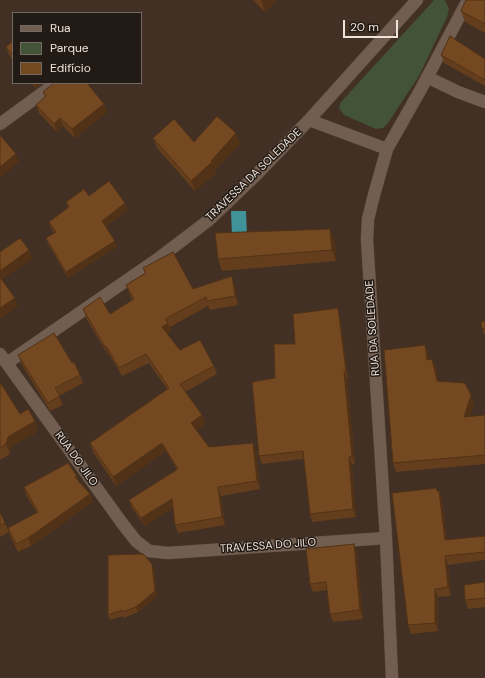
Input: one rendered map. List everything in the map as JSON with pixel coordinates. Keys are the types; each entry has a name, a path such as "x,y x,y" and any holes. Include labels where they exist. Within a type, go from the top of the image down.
{"street":[{"name":"TRAVESSA DA SOLEDADE","path":"3,359 159,258 209,220 255,176 309,120 417,0"},
{"name":"RUA DA SOLEDADE","path":"392,678 386,538 367,240 368,219 387,149 468,0"},
{"path":"427,77 458,92 485,102"},
{"path":"0,124 55,84"},
{"path":"309,120 387,149"},
{"name":"RUA DO JILO","path":"3,359 122,523 136,541 150,551"},
{"name":"TRAVESSA DO JILO","path":"150,551 168,553 386,538"}],"green space":[{"path":"434,0 444,0 446,2 449,9 447,17 419,76 388,123 383,128 376,129 344,115 339,108 341,102"}],"water":[{"path":"231,211 246,211 247,236 232,237"}],"building":[{"path":"466,0 485,0 485,24 461,11"},
{"path":"450,36 485,59 485,80 441,55"},
{"path":"12,42 12,54 6,47"},
{"path":"53,84 88,84 104,104 72,129 60,118 54,124 36,105 46,96 43,92"},
{"path":"217,116 236,133 211,161 212,162 191,181 153,138 174,119 194,142"},
{"path":"0,135 16,154 0,167"},
{"path":"109,181 125,203 102,221 115,241 66,272 46,238 56,232 49,222 69,207 66,202 84,189 89,196"},
{"path":"330,229 332,250 218,259 215,233"},
{"path":"20,238 29,250 0,271 0,252"},
{"path":"173,252 193,289 232,276 235,296 207,301 206,297 165,319 168,323 162,327 180,350 200,340 214,366 180,384 202,415 191,423 209,447 253,443 257,481 218,487 222,517 175,525 172,499 141,518 129,500 178,469 162,443 113,477 90,443 169,388 146,354 119,368 83,309 100,297 110,314 134,299 126,285 146,273 143,268"},
{"path":"0,277 15,298 0,308"},
{"path":"338,308 346,371 344,371 352,456 349,457 353,509 310,514 303,451 259,456 252,382 275,378 274,344 295,344 293,314"},
{"path":"485,321 485,328 482,329 481,322"},
{"path":"54,333 72,363 74,362 80,375 55,388 60,396 48,403 18,355"},
{"path":"425,345 427,360 432,359 437,381 465,383 471,395 464,417 485,415 485,455 393,463 384,350"},
{"path":"0,382 20,414 28,409 35,421 8,437 6,444 0,448"},
{"path":"68,463 77,476 75,477 90,494 28,538 16,544 8,528 38,512 24,487"},
{"path":"436,488 437,491 439,491 445,540 485,536 485,552 445,556 448,587 435,589 435,623 408,625 392,493"},
{"path":"0,512 5,523 0,525"},
{"path":"354,544 360,610 330,614 326,582 310,584 306,549"},
{"path":"143,554 152,564 155,591 136,607 108,615 108,555"},
{"path":"485,582 485,598 465,600 464,585"}]}
